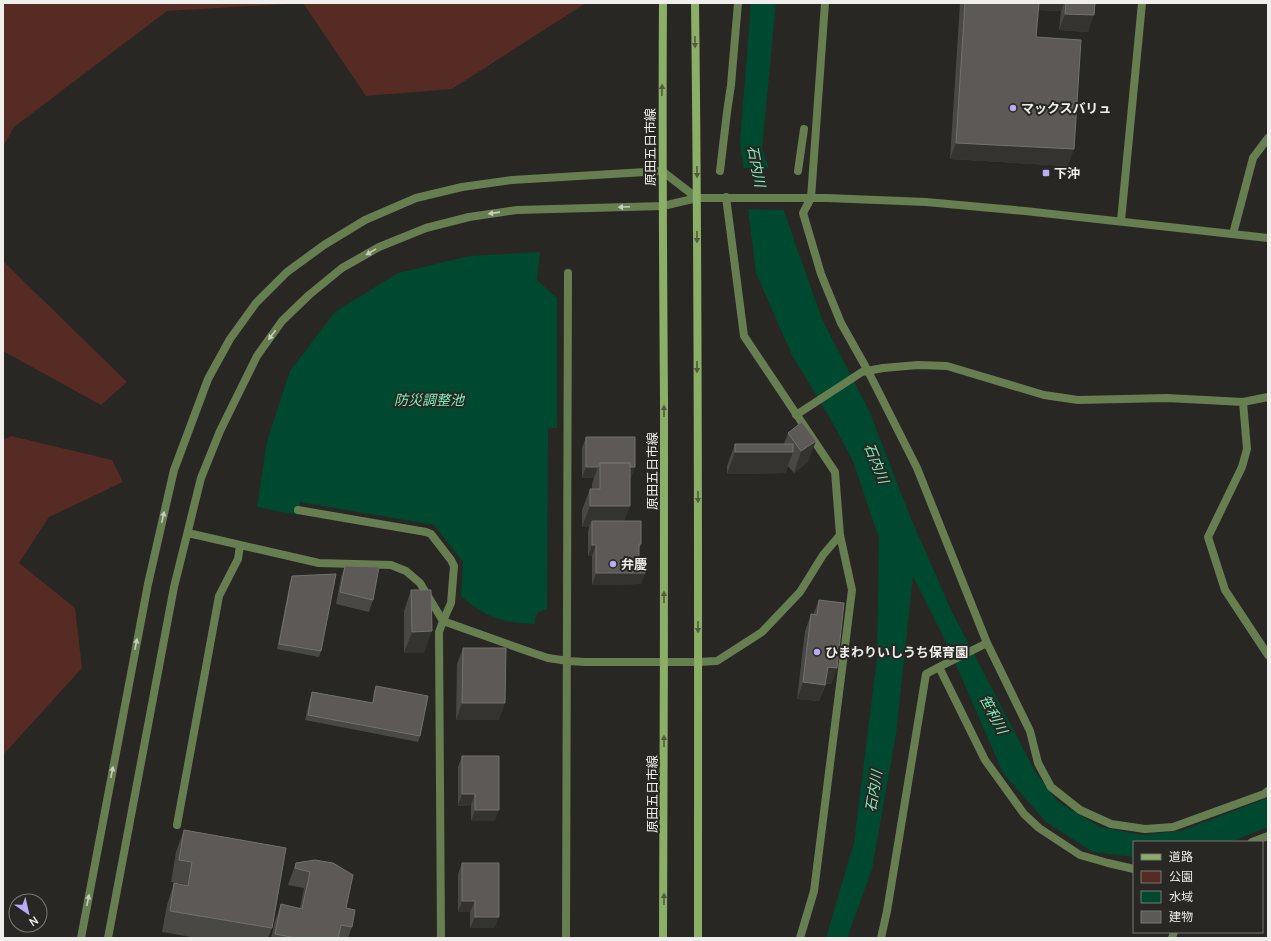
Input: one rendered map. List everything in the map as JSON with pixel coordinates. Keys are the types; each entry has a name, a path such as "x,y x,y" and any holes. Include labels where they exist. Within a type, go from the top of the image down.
{"main road":[{"name":"原田五日市線","path":"663,3 662,171 665,662 663,938"},
{"path":"695,3 697,198 698,938"}],"street":[{"path":"720,170 731,85 738,3"},
{"path":"825,3 811,198 803,213 821,274 841,323 865,372 917,468 984,644 1030,731 1038,763 1044,775 1051,787 1080,810 1111,824 1144,829 1173,827 1268,792"},
{"path":"1121,221 1142,3"},
{"path":"798,171 804,129"},
{"path":"1233,234 1254,158 1268,138"},
{"path":"81,938 148,584 174,470 208,379 230,338 256,303 287,272 324,245 365,220 416,198 462,187 512,180 662,171 697,198"},
{"path":"730,197 744,336 835,472 840,535 852,590 814,890 800,938"},
{"path":"108,938 174,587 201,478 220,430 256,356 282,321 309,295 342,268 379,247 426,228 469,217 517,210 663,206 697,198 811,198 926,202 1121,221 1268,238"},
{"path":"566,938 568,272"},
{"path":"796,415 865,372 918,365 947,366 1044,395 1078,400 1167,398 1243,402 1268,397"},
{"path":"1243,402 1247,449 1242,467 1208,536 1225,590 1268,655"},
{"path":"298,510 426,532 430,534 454,566 451,603 439,632 441,938"},
{"path":"188,533 319,562 391,566 406,572 420,583 444,621 548,658 568,661 665,662 717,661 762,632 800,592 823,555 840,535"},
{"path":"176,825 219,596 238,559 240,545"},
{"path":"882,938 926,674 984,644"},
{"path":"941,667 986,760 1024,814 1039,828 1080,855 1133,869"},
{"path":"1255,841 1268,836"}],"green space":[{"path":"3,3 303,3 167,11 14,127 3,147"},
{"path":"303,3 586,3 452,89 366,96"},
{"path":"3,261 127,382 101,405 3,351"},
{"path":"11,436 112,460 123,482 49,517 19,563 75,608 82,668 3,755 3,440"}],"water":[{"path":"751,3 776,3 762,149 822,319 870,413 909,514 952,612 1036,773 1057,801 1100,827 1141,835 1181,831 1268,798 1268,827 1233,841 1133,841 1133,857 1093,852 1046,822 1003,773 947,644 913,576 896,734 872,869 847,938 826,938 854,843 877,658 879,538 853,461 831,420 792,355 756,273 740,143"},
{"name":"防災調整池","path":"540,252 537,280 557,298 557,428 548,428 547,609 537,613 534,624 512,622 494,618 478,609 461,596 463,562 434,525 300,502 298,515 257,507 267,441 290,371 335,312 398,273 470,256"}],"pier":[{"path":"741,168 771,168 786,210 746,209"}],"building":[{"name":"マックスバリュ","path":"965,3 1039,3 1036,37 1081,40 1074,149 956,143"},
{"path":"1066,3 1095,3 1094,15 1065,14"},
{"path":"802,422 816,441 801,451 788,433"},
{"path":"586,437 635,437 635,467 630,467 630,463 600,463 598,467 586,467"},
{"path":"735,444 793,444 793,452 735,452"},
{"path":"600,463 630,463 630,506 590,506 590,489 600,489"},
{"name":"弁慶","path":"592,521 641,521 639,561 645,561 645,573 596,573 596,545 592,545"},
{"path":"345,566 379,567 373,600 340,592"},
{"path":"336,574 321,651 279,644 292,576"},
{"path":"411,590 431,590 432,631 412,632"},
{"path":"819,600 844,603 837,668 828,667 825,685 803,682 811,614 817,615"},
{"path":"463,648 506,648 505,703 462,703"},
{"path":"376,686 428,696 420,736 308,715 312,692 373,703"},
{"path":"462,756 499,756 499,810 475,810 475,794 462,794"},
{"path":"184,830 286,848 272,928 170,911 174,883 188,886 192,862 179,860"},
{"path":"315,860 333,863 353,875 346,908 355,910 352,927 341,925 338,938 296,938 275,934 281,904 302,909 310,872 295,868 296,863"},
{"path":"462,863 499,863 499,917 475,917 475,901 462,901"}],"place":[{"name":"マックスバリュ","path":"1013,108"},
{"name":"下沖","path":"1046,173"},
{"name":"弁慶","path":"613,564"},
{"name":"ひまわりいしうち保育園","path":"817,652"}],"water label":[{"name":"石内川","path":"757,166"},
{"name":"石内川","path":"877,463"},
{"name":"笹利川","path":"994,714"},
{"name":"石内川","path":"873,791"}]}
